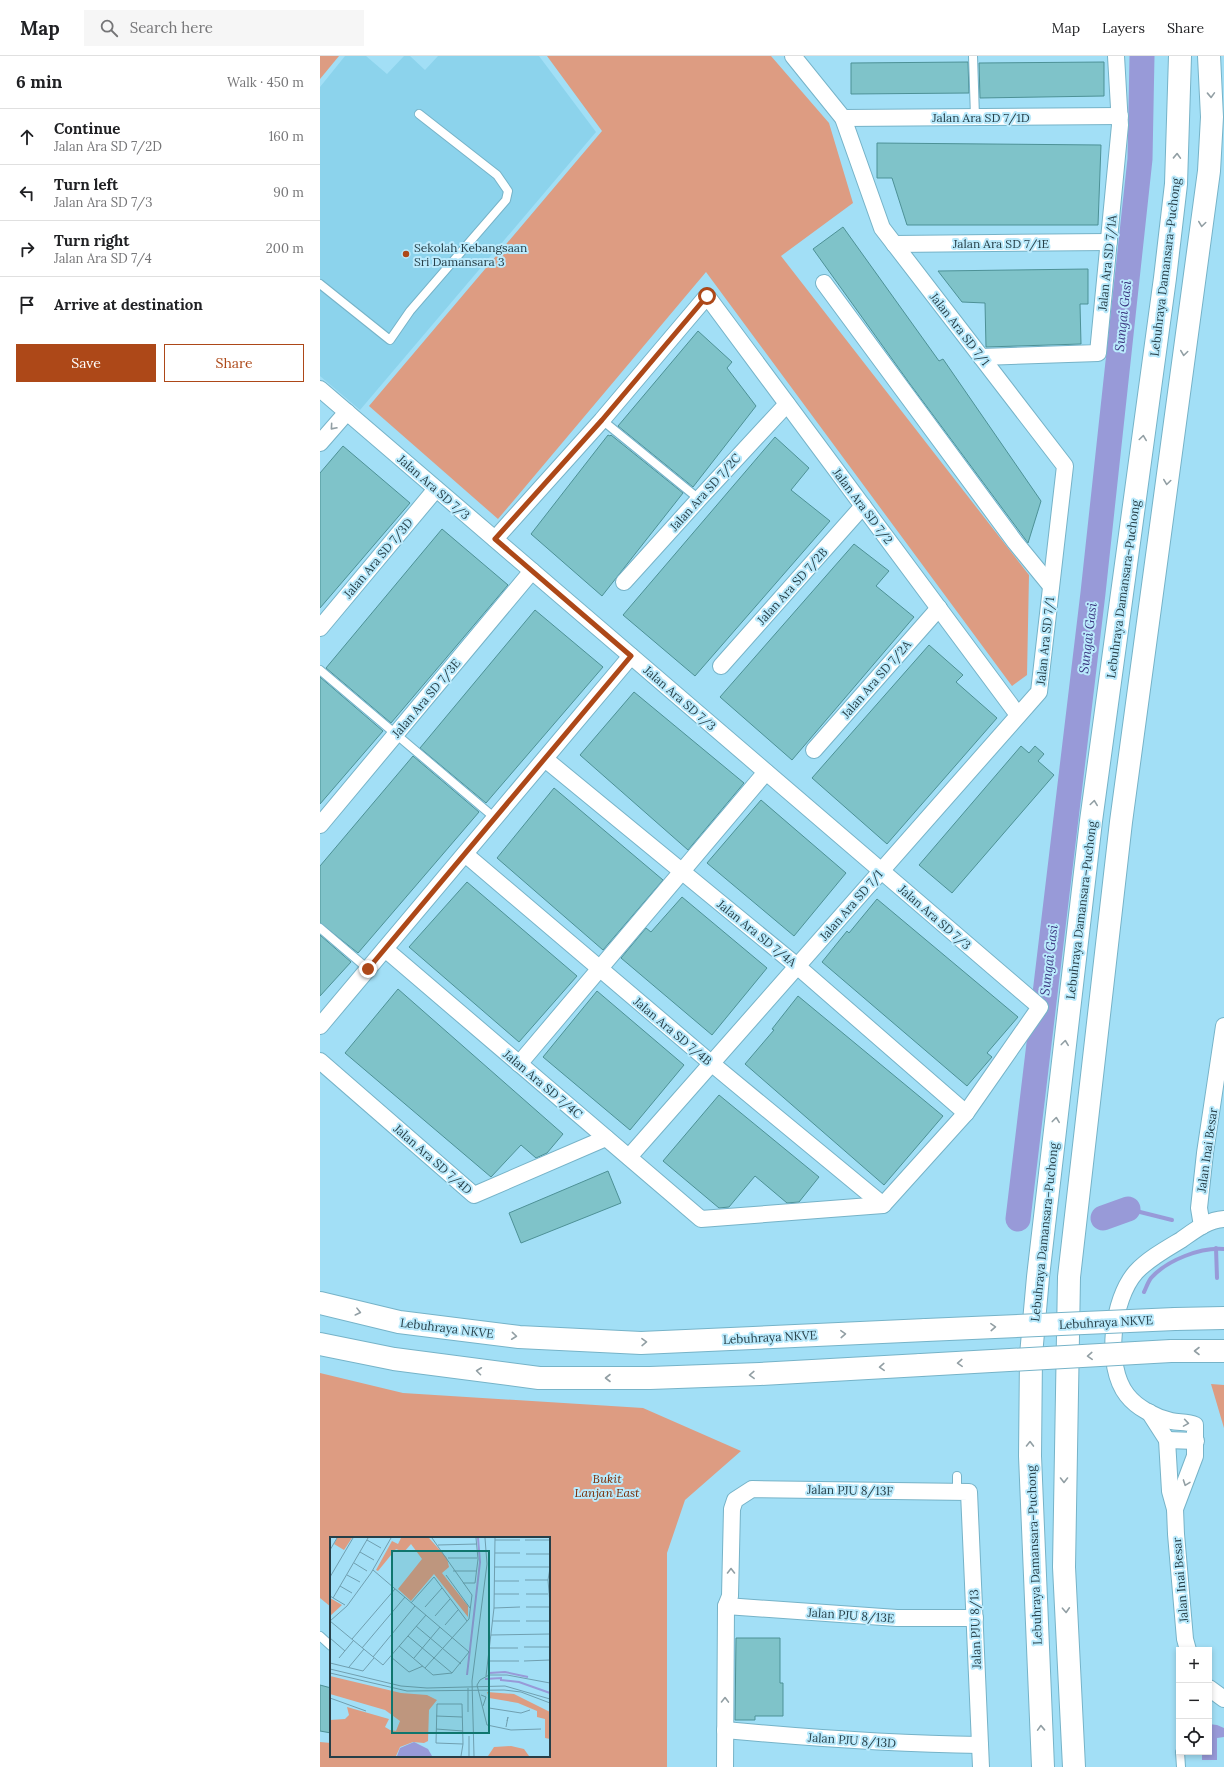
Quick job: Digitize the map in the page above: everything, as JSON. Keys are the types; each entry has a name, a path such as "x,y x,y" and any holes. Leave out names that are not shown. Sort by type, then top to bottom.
{"highway":[{"name":"Lebuhraya Damansara–Puchong","path":"1042,1767 1030,1456 1031,1355 1038,1277 1090,829 1169,247 1176,184 1180,56"},
{"path":"1074,1767 1064,1567 1069,1277 1121,822 1209,171 1212,117 1209,56"},
{"name":"Lebuhraya NKVE","path":"320,1303 399,1322 519,1337 641,1343 1224,1318"},
{"path":"320,1344 394,1359 539,1378 650,1378 760,1374 1171,1351 1224,1351"}],"street":[{"name":"Jalan Ara SD 7/1","path":"629,1157 1039,692 1065,466 882,228 843,118 794,56"},
{"name":"Jalan Ara SD 7/1A","path":"981,357 1098,353 1120,125 1116,56"},
{"name":"Jalan Ara SD 7/1D","path":"843,118 1120,116"},
{"name":"Jalan Ara SD 7/1E","path":"894,244 1109,242"},
{"path":"824,283 1015,542 1051,586"},
{"name":"Jalan Ara SD 7/2","path":"602,420 707,296 1018,715"},
{"name":"Jalan Ara SD 7/3","path":"320,389 1040,1007 966,1113"},
{"name":"Jalan Ara SD 7/2C","path":"624,582 787,404"},
{"path":"320,443 347,412"},
{"path":"495,539 602,420"},
{"name":"Jalan Ara SD 7/3D","path":"320,628 436,489"},
{"name":"Jalan Ara SD 7/2B","path":"721,666 863,506"},
{"name":"Jalan Ara SD 7/3E","path":"320,825 532,571"},
{"name":"Jalan Ara SD 7/2A","path":"814,750 939,608"},
{"path":"320,1026 631,656"},
{"name":"Jalan Ara SD 7/4A","path":"545,759 797,966 966,1113"},
{"path":"519,1064 766,772"},
{"name":"Jalan Ara SD 7/4B","path":"465,854 711,1063 883,1205"},
{"name":"Jalan Ara SD 7/4C","path":"385,948 701,1219 883,1205"},
{"name":"Jalan Inai Besar","path":"1202,1226 1199,1208 1205,1153 1219,1090 1224,1026"},
{"name":"Jalan Ara SD 7/4D","path":"320,1061 474,1195 606,1138"},
{"path":"883,1205 966,1113"},
{"path":"1175,1509 1195,1456 1195,1425 1172,1422 1149,1412 1127,1395 1117,1375 1114,1364 1114,1338 1119,1305 1128,1283 1136,1272 1158,1254 1202,1226 1215,1221 1224,1220"},
{"path":"1149,1412 1167,1440 1170,1491 1175,1509"},
{"path":"1167,1440 1196,1440"},
{"name":"Jalan PJU 8/13F","path":"726,1606 730,1596 732,1509 735,1500 752,1489 961,1486"},
{"name":"Jalan PJU 8/13","path":"961,1486 975,1618 981,1767"},
{"name":"Jalan Inai Besar","path":"1175,1509 1182,1609 1188,1647"},
{"path":"725,1767 726,1606"},
{"name":"Jalan PJU 8/13E","path":"726,1606 897,1618 975,1618"},
{"name":"Jalan PJU 8/13D","path":"725,1730 823,1739 904,1744 980,1745"}],"lane":[{"path":"973,56 976,117"},
{"path":"320,284 390,340 410,311 506,200 508,191 496,175 419,114"},
{"path":"602,420 699,499"},
{"path":"320,670 495,818"},
{"path":"320,928 368,969"},
{"path":"320,1636 330,1645"},
{"path":"1180,1755 1181,1767"}],"shaded area":[{"name":"Sekolah Kebangsaan Sri Damansara 3","path":"345,56 366,56 387,74 404,56 410,56 425,70 438,56 539,56 596,132 360,410 320,376 320,87"},
{"path":"1212,1724 1224,1728 1224,1737 1217,1738 1217,1760 1202,1760 1202,1755 1212,1755"}],"green space":[{"path":"320,56 339,56 320,79"},
{"path":"547,56 771,56 829,123 853,203 781,256 1029,575 1027,675 1012,686 706,272 498,519 369,406 602,131"},
{"name":"Bukit Lanjan East","path":"320,1373 403,1393 643,1408 741,1451 685,1500 667,1553 667,1767 320,1767 320,1742 330,1743 330,1757 550,1757 550,1537 330,1537 330,1606 320,1598"},
{"path":"1211,1384 1224,1385 1224,1428"}],"building":[{"path":"968,62 969,93 851,94 851,63"},
{"path":"1104,62 1104,96 980,98 979,63"},
{"path":"877,143 1101,145 1098,225 907,225 892,178 877,178"},
{"path":"843,227 939,361 943,359 1041,501 1028,543 910,384 813,249"},
{"path":"1088,269 1088,304 1080,304 1081,344 986,347 985,303 962,302 938,271"},
{"path":"698,331 732,362 727,368 756,406 693,487 618,426"},
{"path":"608,435 611,435 683,493 602,596 531,534"},
{"path":"775,437 809,468 791,490 830,521 695,676 623,615"},
{"path":"343,446 410,503 320,608 320,473"},
{"path":"442,529 508,585 391,723 326,668"},
{"path":"854,544 889,571 876,586 914,617 792,760 720,697"},
{"path":"535,610 603,667 486,803 420,748"},
{"path":"929,645 963,675 956,682 997,718 887,844 812,778"},
{"path":"320,677 383,731 320,804"},
{"path":"634,692 744,783 688,850 580,755"},
{"path":"1021,746 1029,753 1035,746 1044,754 1038,761 1054,775 952,893 919,865"},
{"path":"413,756 479,812 358,953 320,923 320,866"},
{"path":"554,788 663,880 603,950 497,858"},
{"path":"761,800 846,873 794,936 707,863"},
{"path":"467,882 577,976 519,1042 409,947"},
{"path":"682,897 767,968 712,1035 621,958 646,928 651,932"},
{"path":"877,899 1018,1017 987,1053 992,1057 967,1086 822,962 847,931 849,933"},
{"path":"320,935 351,962 320,996"},
{"path":"398,989 563,1134 547,1153 536,1158 521,1145 491,1177 345,1053"},
{"path":"597,991 684,1065 630,1130 543,1057"},
{"path":"798,996 943,1116 884,1185 745,1064 774,1030 772,1029"},
{"path":"719,1095 819,1177 799,1202 787,1203 755,1176 729,1207 719,1208 663,1161"},
{"path":"608,1171 621,1203 521,1243 509,1213"},
{"path":"736,1638 780,1638 780,1683 783,1683 783,1716 755,1716 755,1720 735,1720"},
{"path":"320,1685 330,1688 330,1733 320,1731"}],"waterway":[{"name":"Sungai Gasi","path":"1018,1219 1093,593 1140,159 1142,56"},
{"name":"Sungai Gasi","path":"1128,1209 1172,1220"},
{"name":"Sungai Gasi","path":"1103,1218 1128,1209"},
{"path":"1216,1248 1217,1278"},
{"path":"1144,1292 1151,1278 1175,1260 1205,1250 1224,1249"}],"place":[{"name":"Sekolah Kebangsaan Sri Damansara 3","path":"406,254"}],"route":[{"path":"368,969 631,656 495,539 602,420 707,296"}]}
